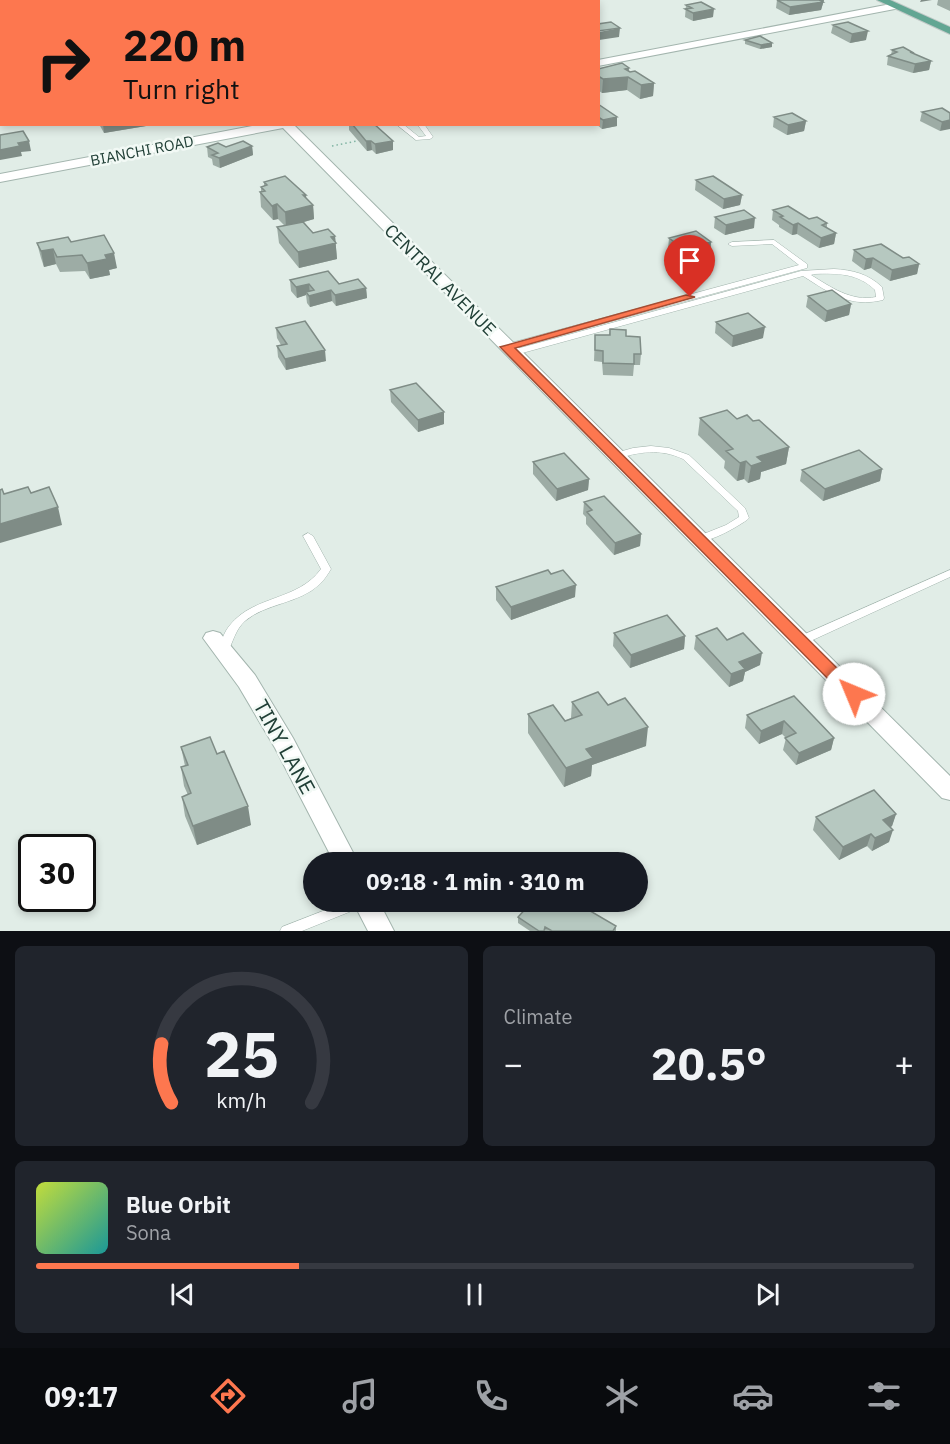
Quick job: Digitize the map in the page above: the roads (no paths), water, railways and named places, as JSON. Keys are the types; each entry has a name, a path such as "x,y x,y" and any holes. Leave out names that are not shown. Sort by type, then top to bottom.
{"main road":[{"path":"882,0 950,31"}],"street":[{"path":"600,63 896,6"},
{"name":"BIANCHI ROAD","path":"0,178 274,126"},
{"name":"CENTRAL AVENUE","path":"287,126 950,791"},
{"name":"TINY LANE","path":"218,645 247,681 285,744 341,852"},
{"path":"371,912 381,931"}],"lane":[{"path":"402,126 418,139 430,137 422,126"},
{"path":"509,350 804,266 774,242 732,244"},
{"path":"509,350 804,273 833,271 862,276 879,289 880,298 858,302 842,296 804,273"},
{"path":"615,456 634,450 663,448 676,451 687,457 742,510 744,518 699,539"},
{"path":"218,645 250,613 307,589 320,581 326,569 308,536"},
{"path":"800,641 950,573"},
{"path":"287,931 334,912"}]}
